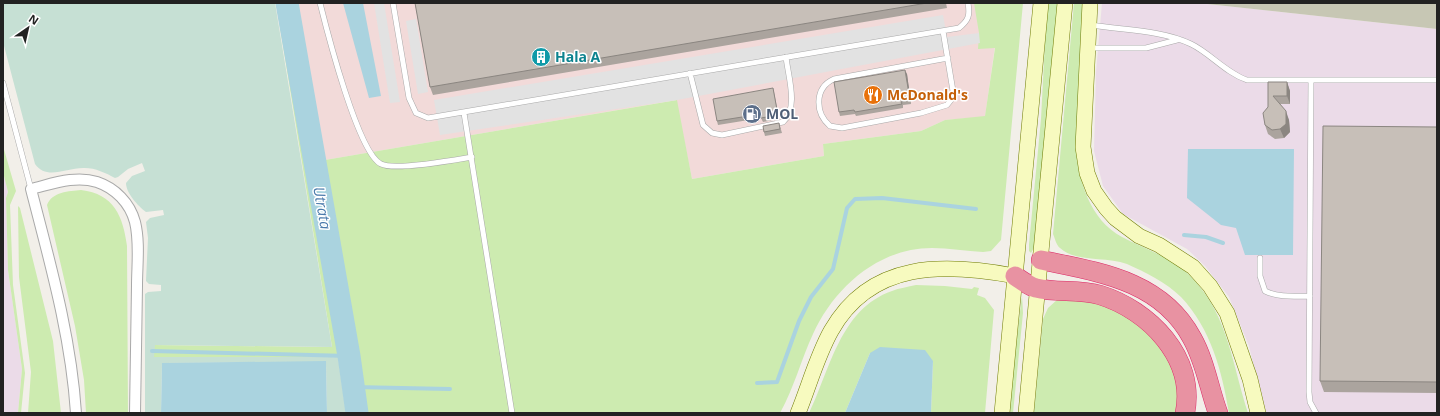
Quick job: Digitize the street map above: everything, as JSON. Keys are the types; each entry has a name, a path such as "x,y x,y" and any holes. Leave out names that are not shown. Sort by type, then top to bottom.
{"highway":[{"path":"1040,260 1106,273 1122,279 1138,286 1170,309 1192,338 1206,372 1218,413"},
{"path":"1015,276 1036,288 1100,295 1125,306 1152,323 1166,341 1179,362 1185,388 1185,413"}],"street":[{"path":"1002,413 1041,3"},
{"path":"1026,413 1036,288 1065,3"},
{"path":"1090,3 1083,147 1087,173 1094,191 1115,218 1139,236 1159,245 1188,263 1210,286 1228,313 1250,379 1258,413"},
{"path":"76,413 73,371 66,326 31,189 73,179 96,182 115,192 130,210 135,223 137,237 136,413"},
{"path":"798,413 821,354 836,324 852,304 880,281 897,275 929,269 974,270 1015,276 1040,260"}],"lane":[{"path":"320,3 336,66 360,130 372,156 381,164 412,166 472,158"},
{"path":"393,3 409,98 416,113 428,118 959,28 966,22 970,15 968,3"},
{"path":"1089,25 1152,33 1178,39 1192,44 1240,77 1247,80 1437,80"},
{"path":"943,31 948,58 953,94 949,103 944,107 842,128 830,126 822,117 819,94 825,83 834,79 948,58"},
{"path":"1088,48 1146,48 1178,39"},
{"path":"690,73 703,126 712,133 722,135 783,122 788,118 790,114 791,98 786,57"},
{"path":"1311,80 1309,392 1310,402 1316,413"},
{"path":"3,83 31,189"},
{"path":"464,113 512,413"},
{"path":"1260,258 1260,276 1265,291 1272,295 1280,296 1310,296"}],"shaded area":[{"path":"3,3 275,3 332,347 155,345 154,357 338,357 346,413 327,413 326,362 162,363 161,413 145,413 145,294 148,292 161,291 161,285 149,284 146,281 148,238 146,222 150,218 164,215 163,210 146,212 136,203 128,191 126,183 132,176 145,171 142,163 128,169 115,178 108,174 89,168 45,172 35,164 3,42"},
{"path":"298,3 1001,3 985,117 945,120 921,131 823,144 824,156 692,179 676,100 325,160"},
{"path":"374,3 384,3 400,102 390,103"},
{"path":"1102,3 1198,3 1437,29 1437,413 1265,413 1249,346 1229,297 1205,266 1187,249 1123,214 1103,186 1094,151 1096,72"},
{"path":"1198,3 1437,3 1437,29"},
{"path":"943,15 947,37 979,33 980,43 677,100 440,135 434,100"},
{"path":"416,19 428,92 418,94 406,21"},
{"path":"3,172 8,192 6,198 8,270 22,369 18,413 3,413"}],"green space":[{"path":"276,3 298,3 325,160 677,100 692,179 824,156 823,144 921,131 945,120 985,116 995,48 978,49 979,33 974,3 1023,3 1001,240 991,251 983,252 938,248 912,250 894,255 876,263 860,274 833,301 822,317 813,334 780,413 346,413 338,357 154,357 154,345 332,347"},
{"path":"1047,3 1058,3 1035,246 1031,253 1029,251 1029,244 1041,119"},
{"path":"1074,3 1084,3 1076,146 1077,159 1083,185 1088,198 1094,210 1111,230 1178,266 1194,280 1205,294 1215,310 1222,326 1248,413 1229,413 1223,382 1214,351 1200,323 1181,297 1156,278 1127,264 1110,260 1083,258 1067,253 1059,247 1053,234"},
{"path":"3,146 16,191 10,205 13,285 25,373 21,413 18,413 22,369 8,270 6,198 8,192 3,172"},
{"path":"81,190 102,196 115,208 123,225 127,246 128,413 86,413 84,380 75,326 47,205 53,197 61,193"},
{"path":"18,206 20,208 53,341 61,413 28,413 31,372 19,277"},
{"path":"916,285 972,289 974,287 979,288 977,295 985,298 994,310 985,413 931,413 933,361 870,353 845,413 809,413 831,360 848,326 860,312 874,300 892,291"},
{"path":"1022,295 1023,313 1013,413 1008,413"},
{"path":"1058,299 1091,300 1134,316 1167,352 1180,393 1179,413 1034,413 1043,319 1048,308"}],"water":[{"path":"343,3 363,3 381,96 369,98"},
{"path":"1188,149 1294,149 1293,255 1245,255 1236,228 1221,225 1187,198"},
{"path":"880,347 925,350 933,361 931,413 845,413 870,353"},
{"path":"326,361 327,413 161,413 162,363"}],"building":[{"name":"Hala A","path":"415,3 927,3 430,87"},
{"name":"McDonald's","path":"905,70 910,100 901,102 902,104 855,112 854,110 839,112 834,82"},
{"path":"1268,82 1287,82 1287,96 1273,96 1286,111 1286,124 1280,129 1272,130 1265,125 1263,113 1268,107"},
{"path":"773,88 778,115 761,118 761,114 717,121 713,99"},
{"path":"779,123 780,129 764,132 763,126"},
{"path":"1323,126 1437,127 1437,382 1320,381"}],"waterway":[{"name":"Utrata","path":"287,3 349,356 357,413"},
{"path":"757,383 777,382 799,321 811,297 833,269 847,208 855,199 882,198 976,209"},
{"path":"1184,235 1206,237 1223,243"},
{"path":"152,351 349,356"},
{"path":"353,387 450,389"}],"place":[{"name":"Hala A","path":"541,57"},
{"name":"McDonald's","path":"873,95"},
{"name":"MOL","path":"752,114"}]}
